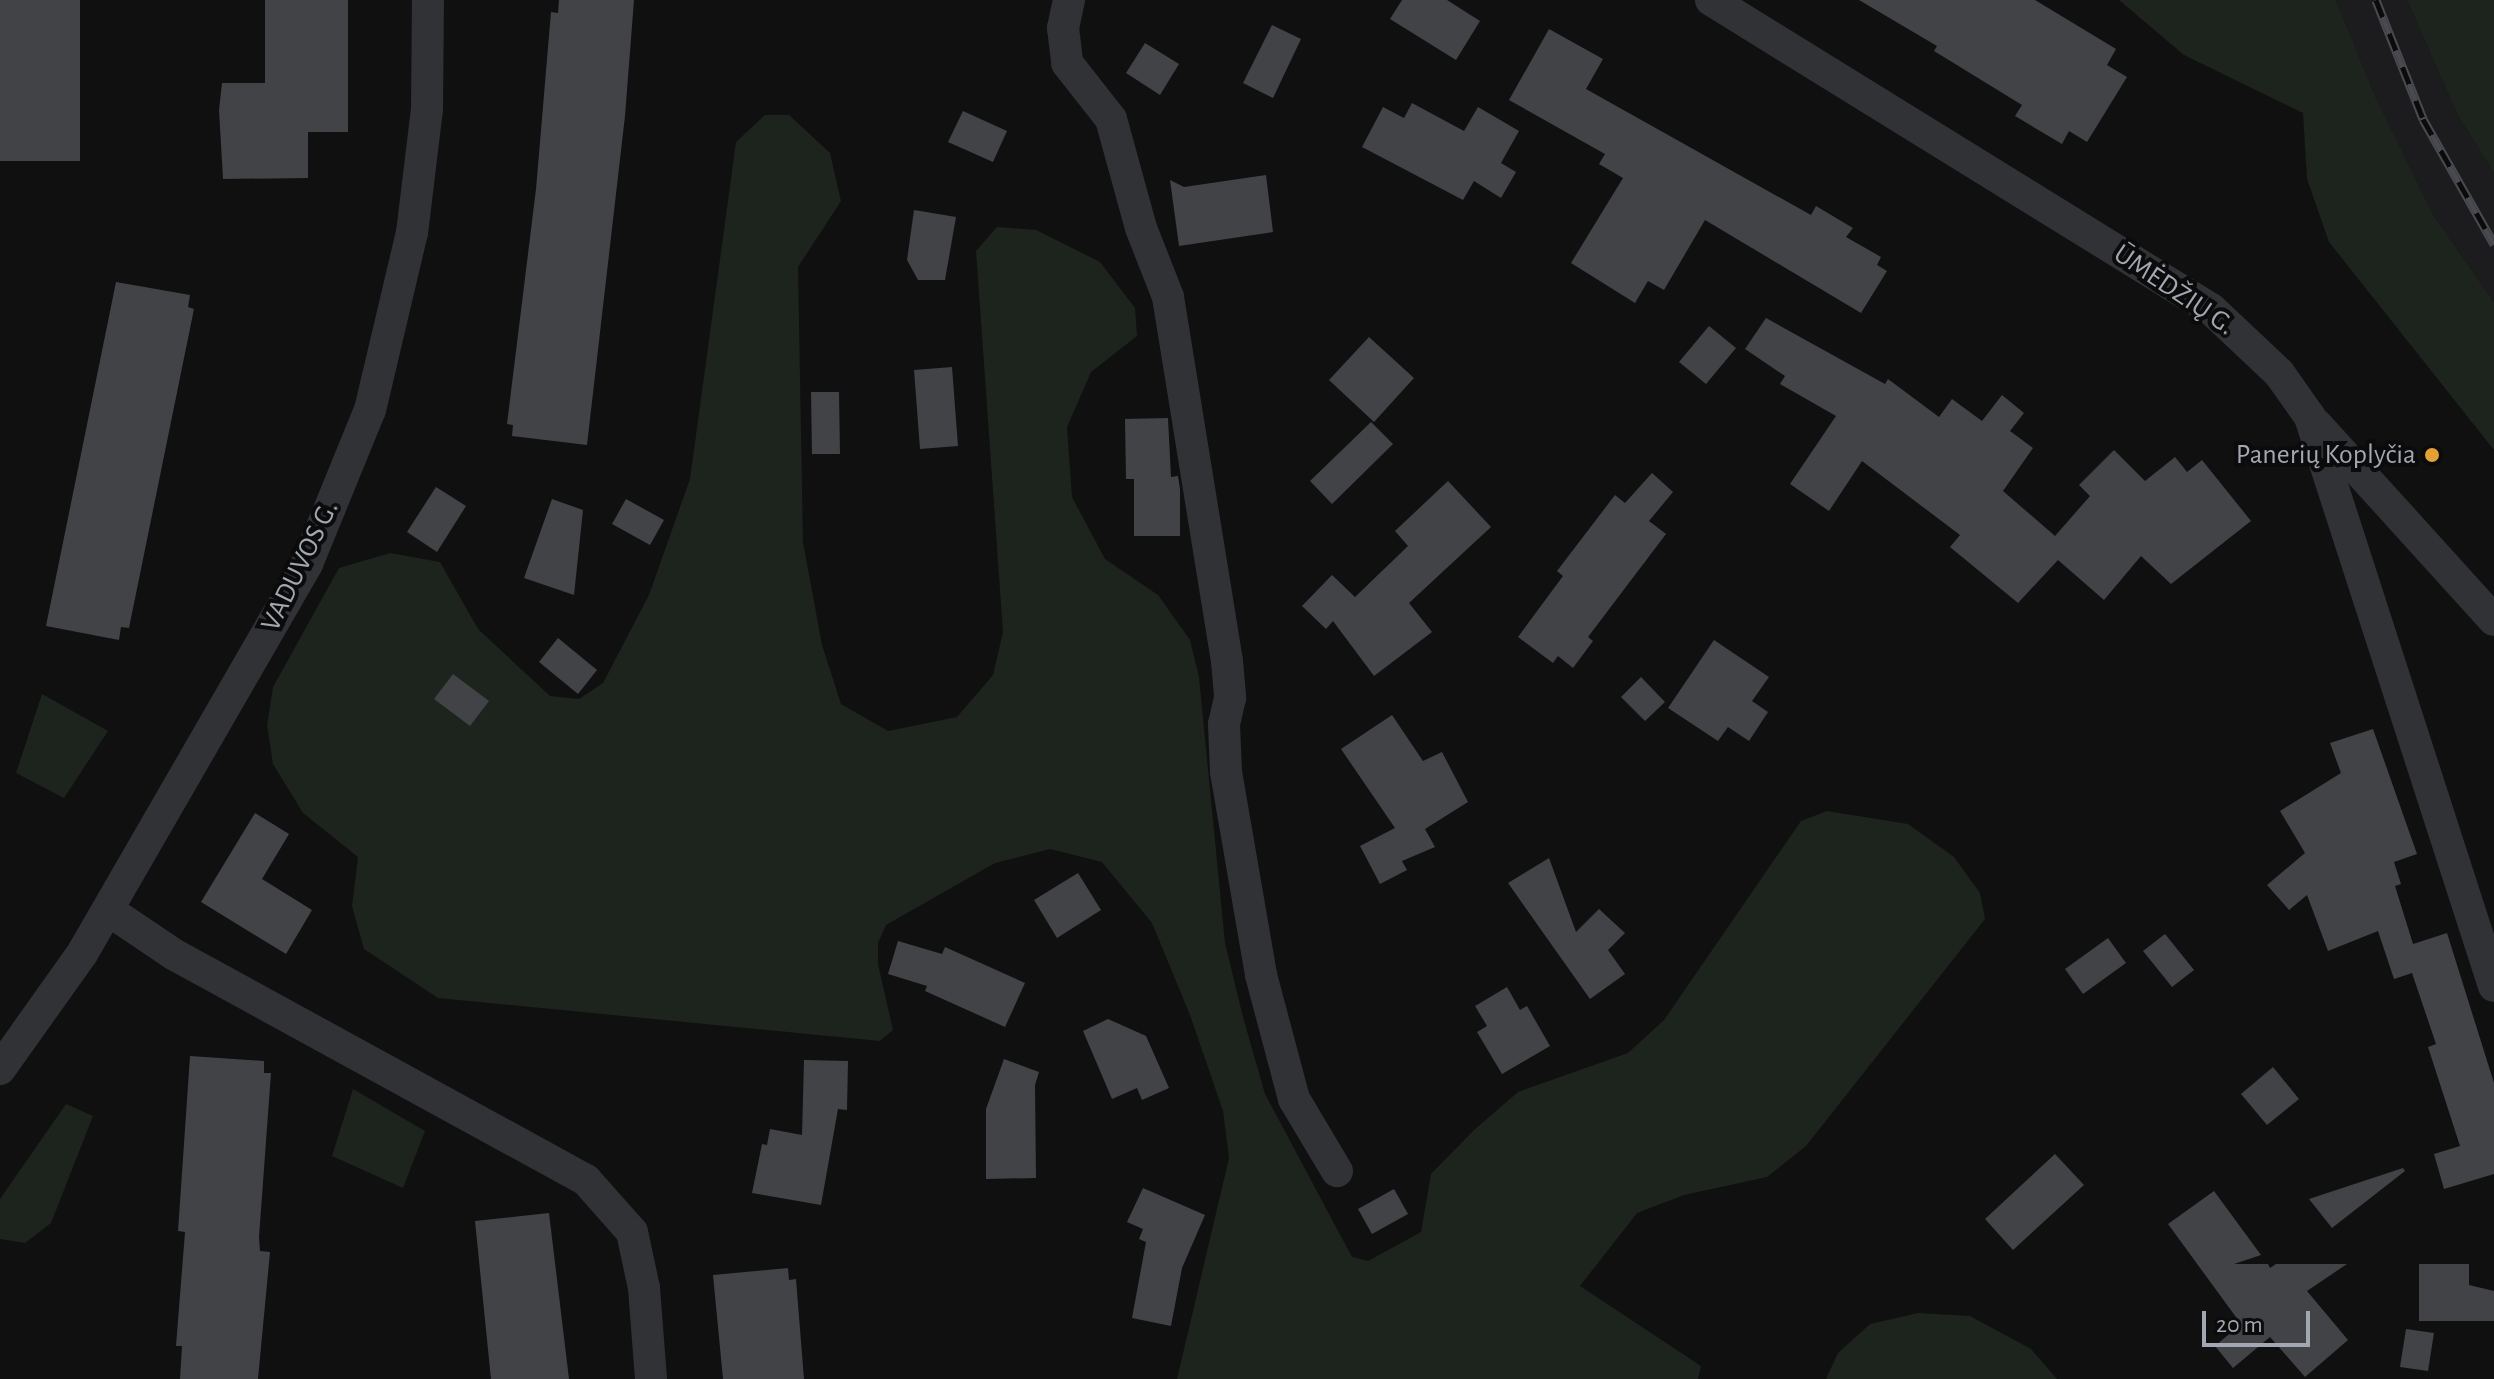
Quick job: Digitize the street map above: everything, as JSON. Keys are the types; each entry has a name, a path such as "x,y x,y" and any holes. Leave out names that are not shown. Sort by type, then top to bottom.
{"street":[{"name":"VADUVOS G.","path":"0,1069 83,952 307,564 370,410 412,233 427,109 428,0"},
{"path":"1069,0 1063,28 1067,63 1111,119 1141,228 1168,297 1227,661 1230,698 1224,724 1226,772 1261,975 1294,1099 1337,1171"},
{"name":"ŪMĖDŽIŲ G.","path":"1711,0 2211,309 2279,373 2310,417 2494,986"},
{"path":"2310,417 2494,620"},
{"path":"108,910 175,955 586,1180 632,1232 644,1288 651,1379"}],"shaded area":[{"path":"2119,0 2336,0 2376,98 2434,216 2494,302 2494,450 2329,242 2307,179 2303,113 2184,55"},
{"path":"2336,0 2407,0 2457,114 2494,173 2494,302 2434,216 2376,98"},
{"path":"2407,0 2494,0 2494,173 2457,114"},
{"path":"765,115 789,115 830,153 841,201 798,267 803,542 822,645 841,704 888,731 957,717 993,675 1003,632 976,251 997,227 1036,230 1100,262 1135,308 1137,336 1091,372 1067,427 1072,497 1105,559 1158,595 1190,640 1199,677 1225,943 1243,1017 1265,1094 1352,1257 1368,1261 1421,1232 1431,1174 1474,1130 1518,1092 1628,1053 1664,1020 1801,821 1827,811 1908,824 1954,857 1980,893 1985,919 1806,1146 1767,1177 1684,1195 1637,1213 1580,1286 1701,1366 1698,1379 1177,1379 1229,1158 1223,1111 1190,1015 1152,923 1102,862 1050,849 995,863 886,925 878,943 878,964 893,1030 880,1041 438,998 364,949 352,906 358,857 303,813 273,764 267,725 273,687 339,568 390,553 440,562 478,629 550,696 579,699 603,683 649,595 690,479 736,142"},
{"path":"42,694 108,731 64,798 16,773"},
{"path":"353,1089 425,1131 403,1188 332,1156"},
{"path":"66,1104 93,1116 51,1223 25,1243 0,1239 0,1199"},
{"path":"1918,1313 1970,1316 2031,1349 2057,1379 1826,1379 1838,1353 1870,1324"}],"building":[{"path":"0,0 80,0 80,161 0,161"},
{"path":"265,0 348,0 348,132 308,132 308,178 223,179 219,110 222,83 265,83"},
{"path":"559,0 634,0 625,116 587,445 512,436 513,425 507,424 536,189 551,12 558,13"},
{"path":"1402,0 1447,0 1480,21 1456,60 1390,19"},
{"path":"1859,0 2035,0 2116,49 2107,65 2127,77 2087,142 2069,131 2062,144 2015,116 2022,105 1934,51 1937,46"},
{"path":"1272,25 1301,39 1273,98 1243,83"},
{"path":"1549,29 1603,59 1586,89 1811,215 1816,206 1853,228 1846,237 1881,257 1877,265 1887,271 1861,313 1705,220 1664,290 1648,281 1635,303 1571,263 1623,178 1599,164 1605,154 1509,100"},
{"path":"1145,43 1179,64 1160,95 1126,73"},
{"path":"1412,103 1464,131 1478,107 1519,131 1501,163 1516,172 1501,198 1474,181 1463,200 1362,147 1383,107 1404,118"},
{"path":"963,111 1007,131 993,162 948,142"},
{"path":"1266,175 1273,232 1179,246 1170,180 1184,187"},
{"path":"914,210 956,217 945,280 918,280 907,260"},
{"path":"116,282 190,295 188,307 194,309 129,628 121,627 119,640 46,626"},
{"path":"1766,318 1885,384 1888,379 1939,417 1952,399 1982,421 2002,395 2024,413 2010,431 2033,448 2003,491 2055,536 2090,496 2079,485 2114,450 2145,481 2175,457 2187,472 2202,460 2251,521 2171,584 2141,556 2104,600 2058,560 2018,603 1950,547 1960,535 1862,461 1829,511 1790,484 1836,416 1780,384 1785,376 1745,349"},
{"path":"1709,326 1736,348 1706,384 1679,362"},
{"path":"1369,337 1414,378 1374,422 1329,380"},
{"path":"952,367 958,446 920,449 914,370"},
{"path":"811,392 839,392 840,454 812,454"},
{"path":"1168,418 1171,477 1178,476 1180,489 1180,536 1134,536 1134,479 1126,479 1125,419"},
{"path":"1371,422 1393,444 1332,504 1310,481"},
{"path":"1652,473 1673,492 1649,521 1666,534 1588,637 1593,641 1573,668 1558,656 1553,663 1518,637 1563,576 1557,571 1615,495 1625,503"},
{"path":"1448,481 1491,527 1409,603 1432,632 1374,676 1333,621 1326,629 1302,606 1332,575 1355,597 1408,546 1395,531"},
{"path":"436,487 466,506 437,552 407,532"},
{"path":"552,499 583,510 574,595 524,578"},
{"path":"626,499 664,520 650,545 612,524"},
{"path":"558,638 597,670 578,694 539,662"},
{"path":"1714,640 1769,677 1752,701 1768,712 1749,741 1728,727 1718,741 1668,708"},
{"path":"453,674 489,701 470,726 434,699"},
{"path":"1641,677 1665,702 1645,721 1621,697"},
{"path":"1392,715 1423,761 1442,752 1468,802 1425,829 1435,847 1402,861 1407,870 1380,884 1360,846 1395,828 1341,749"},
{"path":"2373,729 2417,854 2394,862 2401,884 2395,886 2413,944 2447,933 2494,1083 2494,1174 2444,1189 2434,1154 2460,1146 2428,1047 2436,1044 2412,973 2394,979 2378,931 2328,951 2307,895 2289,910 2267,885 2305,853 2280,811 2341,773 2330,743"},
{"path":"255,813 289,834 262,879 312,910 286,954 201,902"},
{"path":"1549,858 1576,932 1599,909 1625,933 1608,950 1625,974 1590,999 1508,883"},
{"path":"1078,873 1101,910 1057,938 1034,900"},
{"path":"2165,934 2194,970 2172,987 2143,951"},
{"path":"2108,938 2126,963 2083,994 2065,969"},
{"path":"898,941 942,954 945,947 1025,983 1005,1027 925,991 927,986 888,974"},
{"path":"1507,987 1520,1010 1527,1006 1550,1046 1502,1074 1477,1032 1487,1026 1475,1006"},
{"path":"1108,1019 1146,1036 1169,1088 1142,1100 1137,1088 1112,1099 1083,1031"},
{"path":"190,1056 264,1061 264,1073 271,1073 259,1237 260,1251 270,1252 258,1379 180,1379 182,1346 176,1346 185,1232 178,1231"},
{"path":"1004,1059 1039,1072 1035,1085 1036,1178 986,1179 986,1109"},
{"path":"804,1060 848,1061 847,1110 838,1109 821,1205 752,1193 762,1144 767,1145 770,1129 802,1135"},
{"path":"2273,1067 2299,1099 2267,1125 2241,1094"},
{"path":"2055,1154 2084,1185 2013,1250 1985,1219"},
{"path":"2403,1168 2405,1171 2332,1228 2309,1199"},
{"path":"1143,1188 1205,1215 1182,1268 1171,1326 1132,1318 1146,1242 1139,1239 1143,1229 1127,1222"},
{"path":"1394,1189 1408,1214 1372,1234 1358,1209"},
{"path":"2214,1191 2261,1255 2234,1264 2268,1264 2270,1268 2276,1264 2347,1264 2307,1291 2348,1340 2305,1377 2270,1337 2233,1368 2215,1346 2241,1324 2168,1224"},
{"path":"549,1213 569,1379 491,1379 475,1221"},
{"path":"2419,1264 2469,1264 2469,1285 2494,1291 2494,1321 2419,1321"},
{"path":"788,1268 789,1280 796,1279 804,1379 723,1379 713,1275"},
{"path":"2406,1329 2434,1333 2428,1371 2400,1367"}],"railway":[{"path":"2376,0 2423,119 2494,244"}],"place":[{"name":"Panerių Koplyčia","path":"2432,455"}]}
